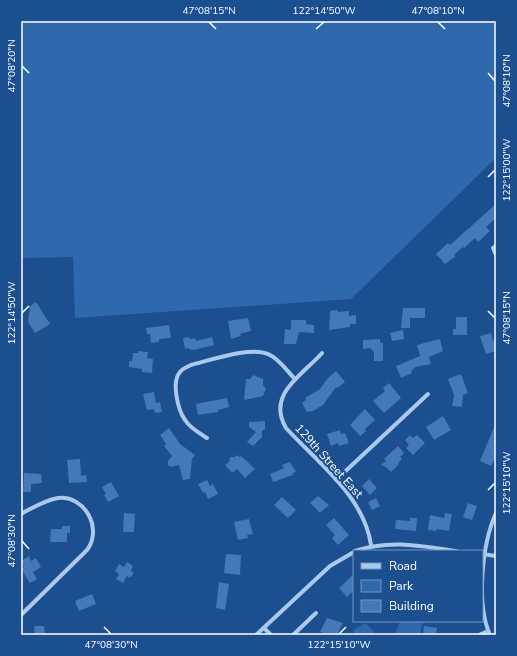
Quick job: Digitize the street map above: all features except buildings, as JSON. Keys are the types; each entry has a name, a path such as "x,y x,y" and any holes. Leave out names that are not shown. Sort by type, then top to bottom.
{"street":[{"path":"496,246 493,248 496,255"},
{"path":"206,438 190,426 179,409 176,381 179,372 191,365 256,351 263,352 275,358 295,379"},
{"name":"129th Street East","path":"322,353 295,379 285,392 280,403 280,415 284,425 336,480 360,512 367,526 371,545"},
{"path":"336,480 428,394"},
{"path":"21,514 51,500 66,499 76,502 90,516 94,536 87,550 21,615"},
{"path":"496,513 483,554 496,556"},
{"path":"358,550 371,545 404,544 449,550"},
{"path":"256,635 330,566 353,552"},
{"path":"479,635 489,633 483,596"},
{"path":"293,635 316,613"},
{"path":"264,628 271,635"}],"green space":[{"path":"21,21 496,21 496,158 351,299 75,318 73,257 21,258"},
{"path":"400,622 425,622 422,624 420,635 393,635 396,632"},
{"path":"365,623 377,635 353,635 354,630"}]}
